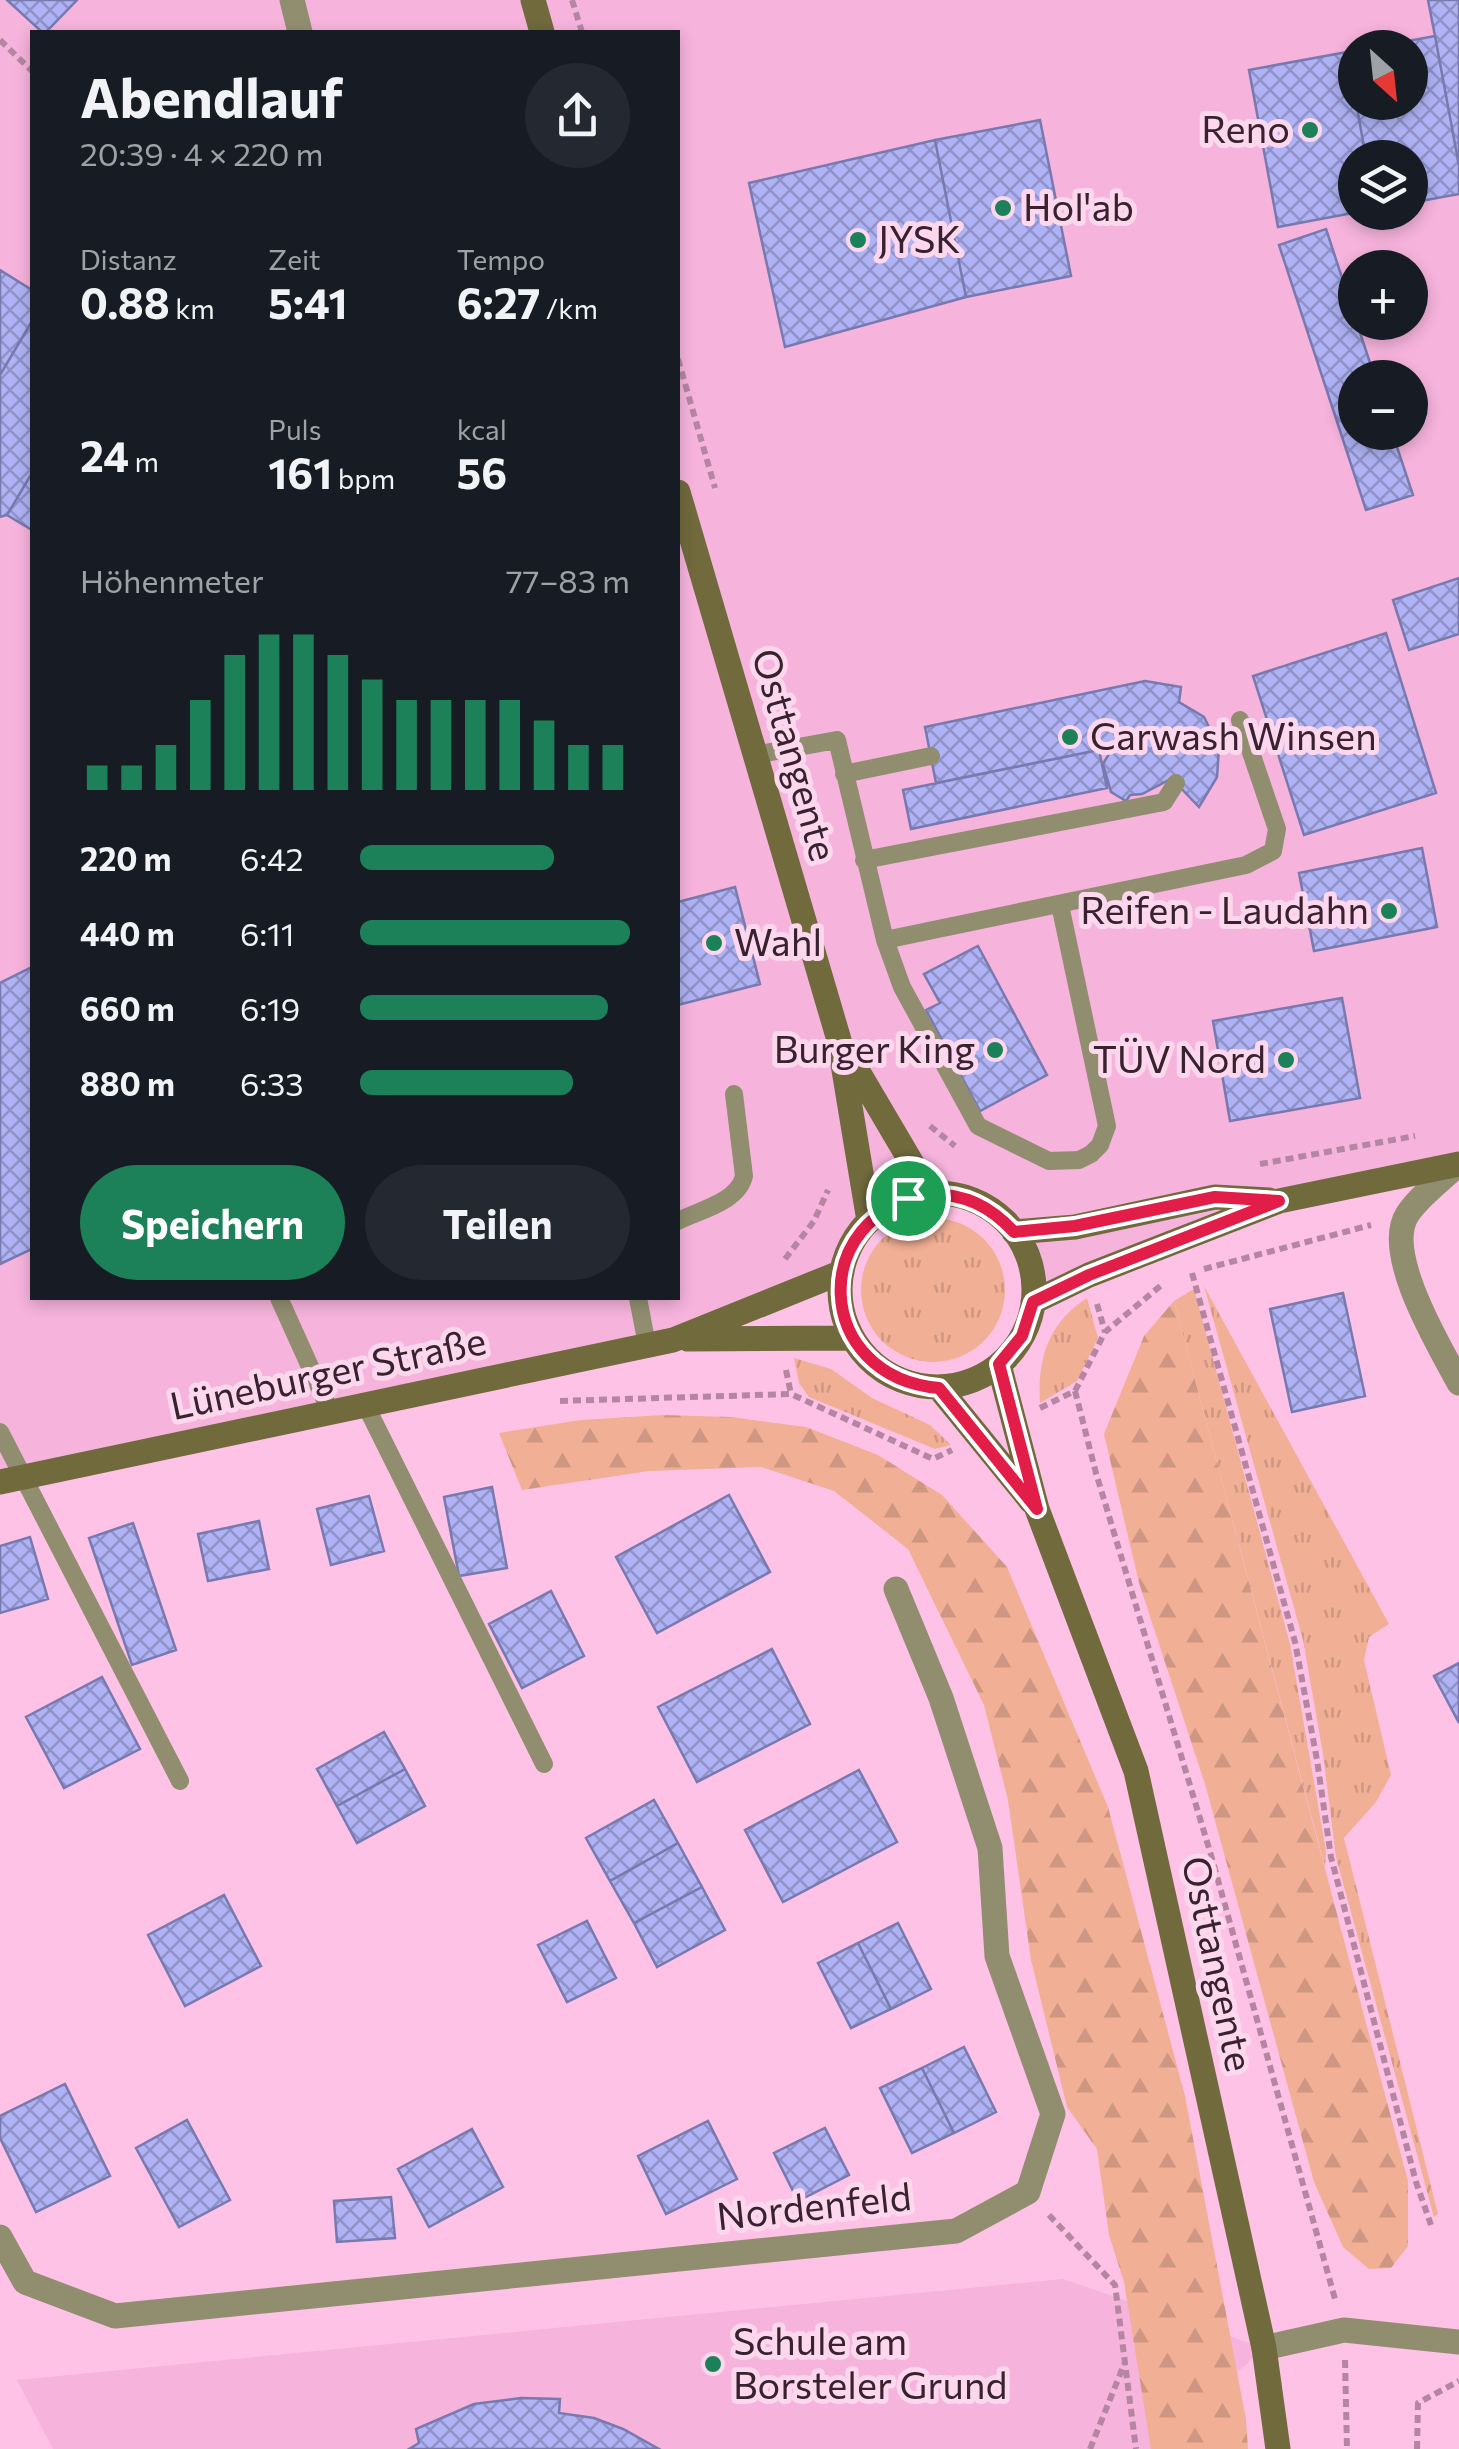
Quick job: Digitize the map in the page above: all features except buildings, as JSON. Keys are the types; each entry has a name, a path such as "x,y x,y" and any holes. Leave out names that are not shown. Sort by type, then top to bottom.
{"main road":[{"path":"532,0 541,30"},
{"name":"Osttangente","path":"680,499 839,1040 869,1221"},
{"name":"Osttangente","path":"839,1040 930,1194"},
{"path":"1033,1302 1089,1275 1279,1201 1458,1165"},
{"path":"930,1194 949,1194 986,1206 1014,1232 1030,1265 1033,1302 1022,1336 999,1364 981,1377 939,1388 904,1382 874,1364 852,1338 840,1294 842,1272 856,1236 869,1221 908,1198 930,1194"},
{"path":"1014,1232 1075,1226 1215,1197 1279,1201"},
{"name":"Lüneburger Straße","path":"11,1479 660,1342 842,1272"},
{"name":"Lüneburger Straße","path":"660,1342 852,1338"},
{"name":"Osttangente","path":"999,1364 1037,1509 1136,1771 1264,2348 1278,2449"},
{"name":"Osttangente","path":"939,1388 1037,1509"}],"street":[{"path":"292,0 300,30"},
{"path":"1458,1165 1406,1216 1400,1246 1420,1309 1459,1384"},
{"path":"896,1588 941,1698 990,1848 997,1956 1053,2114 1028,2192"},
{"name":"Nordenfeld","path":"0,2236 24,2282 115,2316 956,2231 1028,2192"},
{"path":"1264,2348 1344,2330 1459,2342"}],"lane":[{"path":"885,940 1246,865 1273,851 1276,829 1240,720"},
{"path":"755,755 837,740 885,940 902,987 978,1126 1049,1162 1079,1160 1091,1154 1107,1126 1060,904"},
{"path":"844,774 930,756"},
{"path":"864,860 1164,802 1176,783"},
{"path":"680,1220 728,1198 742,1185 734,1094"},
{"path":"280,1300 330,1411"},
{"path":"639,1300 660,1342"},
{"path":"364,1404 544,1764"},
{"path":"0,1432 11,1479 180,1781"}],"path":[{"path":"572,0 581,30"},
{"path":"0,40 30,69"},
{"path":"1246,1166 1432,1133"},
{"path":"1014,1421 1075,1391 1105,1332 1166,1281 1406,1216"},
{"path":"1192,1273 1296,1642 1318,1760 1330,1857 1416,2182 1431,2224"},
{"path":"1075,1391 1211,1854 1344,2330 1347,2449"},
{"path":"791,1394 933,1458 980,1438"},
{"path":"1028,2192 1115,2285 1136,2449"},
{"path":"1090,2449 1125,2360"},
{"path":"1416,2449 1418,2403 1459,2381"}],"shaded area":[{"path":"0,0 1459,0 1459,1165 1279,1201 1035,1302 1032,1264 1026,1247 1003,1217 968,1197 929,1191 886,1206 868,1220 846,1253 841,1271 673,1340 0,1482"},
{"name":"Schule am Borsteler Grund","path":"1063,2279 1264,2348 1153,2449 53,2449 17,2380"}],"green space":[{"path":"933,1218 961,1223 984,1239 1000,1262 1005,1290 1000,1318 984,1341 961,1357 933,1362 905,1357 882,1341 866,1318 861,1290 866,1262 882,1239 905,1223"},
{"path":"1204,1286 1389,1624 1369,1637 1364,1660 1391,1775 1376,1802 1344,1838 1438,2214 1434,2217 1336,1857 1303,1640"},
{"path":"1194,1289 1290,1644 1326,1851 1325,1867 1174,1301"},
{"path":"1087,1298 1098,1338 1077,1381 1040,1403 1041,1371 1048,1343 1063,1318"},
{"path":"1174,1301 1408,2181 1408,2246 1391,2268 1369,2269 1343,2247 1314,2182 1205,1784 1139,1583 1104,1434 1144,1336"},
{"path":"794,1358 831,1369 872,1398 930,1425 951,1445 935,1449 809,1397 799,1383"},
{"path":"663,1415 731,1417 806,1427 878,1455 942,1495 1007,1567 1108,1807 1185,2096 1246,2419 1248,2449 1151,2449 1124,2282 1109,2235 1097,2149 1067,2107 1031,1960 1008,1800 984,1705 908,1549 834,1491 761,1467 649,1471 522,1490 499,1433 581,1420"}],"place":[{"name":"Reno","path":"1310,130"},
{"name":"Hol'ab","path":"1003,208"},
{"name":"JYSK","path":"858,240"},
{"name":"Carwash Winsen","path":"1070,737"},
{"name":"Reifen - Laudahn","path":"1389,911"},
{"name":"Wahl","path":"714,943"},
{"name":"Burger King","path":"995,1050"},
{"name":"TÜV Nord","path":"1286,1060"},
{"name":"Schule am Borsteler Grund","path":"713,2364"}],"route":[{"path":"949,1194 968,1199 986,1206 1014,1232 1075,1226 1215,1197 1279,1201 1089,1275 1033,1302 1022,1336 999,1364 1037,1509 939,1388 904,1382 888,1374 852,1338 840,1294 847,1254 869,1221 908,1198 949,1194"}]}
